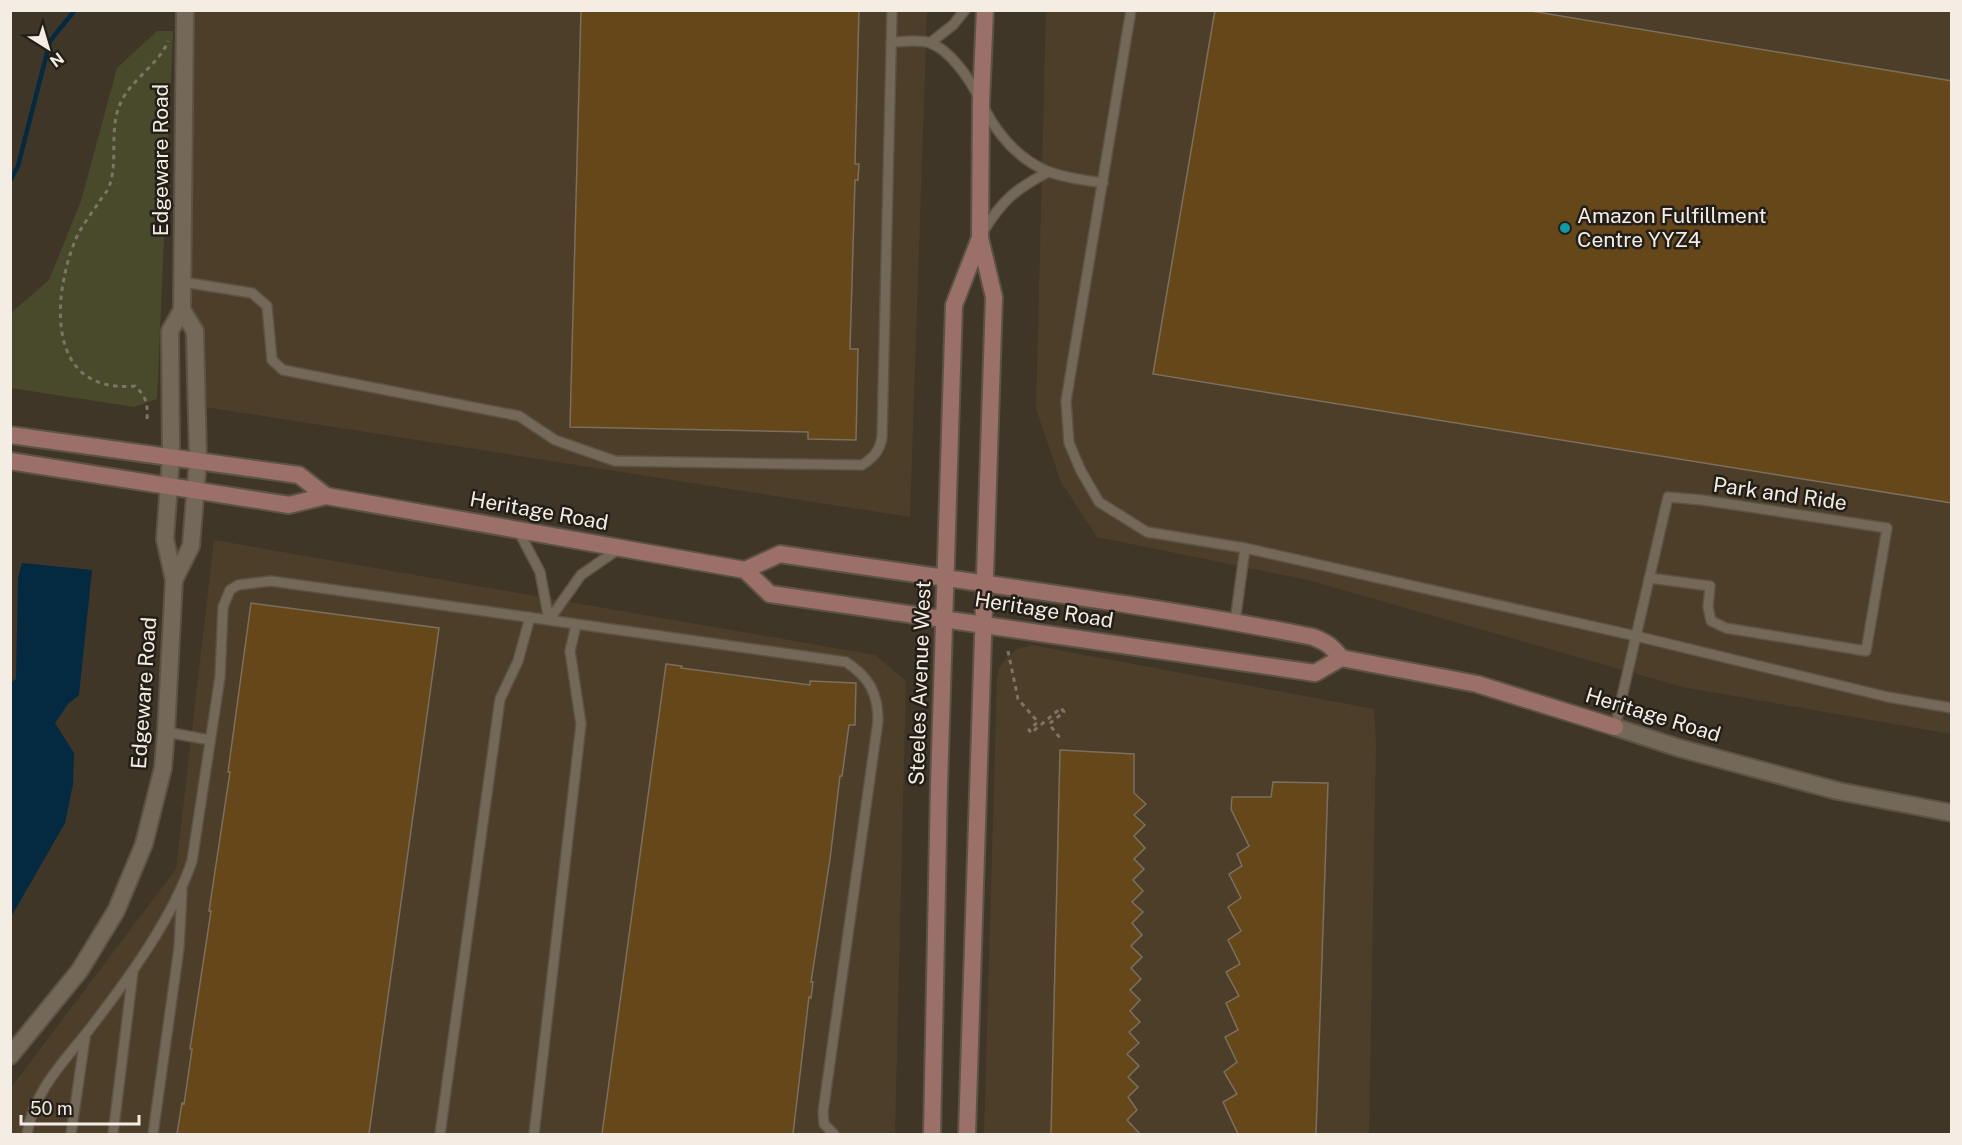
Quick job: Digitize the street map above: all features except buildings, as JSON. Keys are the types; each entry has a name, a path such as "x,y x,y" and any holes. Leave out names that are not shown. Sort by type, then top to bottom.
{"main road":[{"name":"Steeles Avenue West","path":"967,1134 994,297 980,238 981,102 985,10"},
{"name":"Steeles Avenue West","path":"932,1134 932,1040 954,305 980,238"},
{"name":"Heritage Road","path":"10,435 299,475 326,496"},
{"name":"Heritage Road","path":"10,461 290,505 326,496 745,570 770,594 1315,673 1341,658 1477,684 1615,726"},
{"name":"Heritage Road","path":"745,570 780,554 984,584 1235,622 1313,637 1333,647 1341,658"}],"street":[{"name":"Edgeware Road","path":"10,1056 80,970 116,911 144,844 163,768 174,580 165,539 171,456 170,331 182,310 183,282 185,10"},
{"name":"Edgeware Road","path":"174,580 191,546 198,460 195,331 182,310"},
{"name":"Heritage Road","path":"1615,726 1679,748 1838,791 1952,813"}],"lane":[{"path":"183,282 252,293 267,306 272,360 283,370 519,416 555,440 615,462 862,465 874,456 882,437 892,10"},
{"path":"930,43 953,24 965,10"},
{"path":"1131,10 1066,401 1070,443 1081,471 1099,502 1147,532 1245,548 1636,636 1888,697 1952,708"},
{"path":"891,42 930,43 952,58 969,78 993,124 1008,143 1027,160 1048,172 1102,183"},
{"path":"980,238 996,210 1020,187 1048,172"},
{"name":"Park and Ride","path":"1668,497 1887,528 1866,651 1726,628 1711,621 1708,607 1710,586 1649,578 1668,497"},
{"path":"518,530 540,572 549,620"},
{"path":"549,620 581,575 620,548"},
{"path":"1235,622 1245,548"},
{"path":"1615,726 1649,578"},
{"path":"27,1134 30,1118 46,1084 133,970 183,888 192,861 220,677 223,607 230,590 238,585 271,581 846,662 858,670 869,683 878,703 878,721 823,1112 824,1129 834,1134"},
{"path":"440,1134 500,699 518,661 530,617"},
{"path":"534,1134 581,724 570,651 576,624"},
{"path":"166,732 210,740"},
{"path":"153,1134 179,948 183,888"},
{"path":"113,1134 133,970"},
{"path":"70,1134 85,1035"}],"path":[{"path":"147,419 145,397 135,386 117,388 103,384 74,364 62,338 60,303 69,257 76,237 109,189 112,172 112,138 119,106 140,75 167,45 169,36"},
{"path":"1008,651 1018,699 1038,722 1029,730 1031,733 1061,708 1064,712 1049,724 1060,738"}],"shaded area":[{"path":"176,11 927,11 910,517 186,404"},
{"path":"1046,11 1951,11 1951,734 1682,687 1308,580 1097,537 1061,482 1036,409"},
{"path":"214,540 875,655 906,681 895,1134 11,1134 10,1089 176,869"},
{"path":"1032,645 1374,709 1376,742 1369,1134 984,1134 997,679 999,668 1007,657 1017,649"}],"green space":[{"path":"157,31 173,31 157,399 134,407 11,388 11,313 49,280 81,201 117,68"}],"water":[{"path":"22,563 92,570 79,695 68,704 55,723 74,753 73,784 65,823 11,917 10,683 16,679 18,577"}],"waterway":[{"path":"10,181 18,166 50,41 75,10"}],"place":[{"name":"Amazon Fulfillment Centre YYZ4","path":"1565,228"}]}
